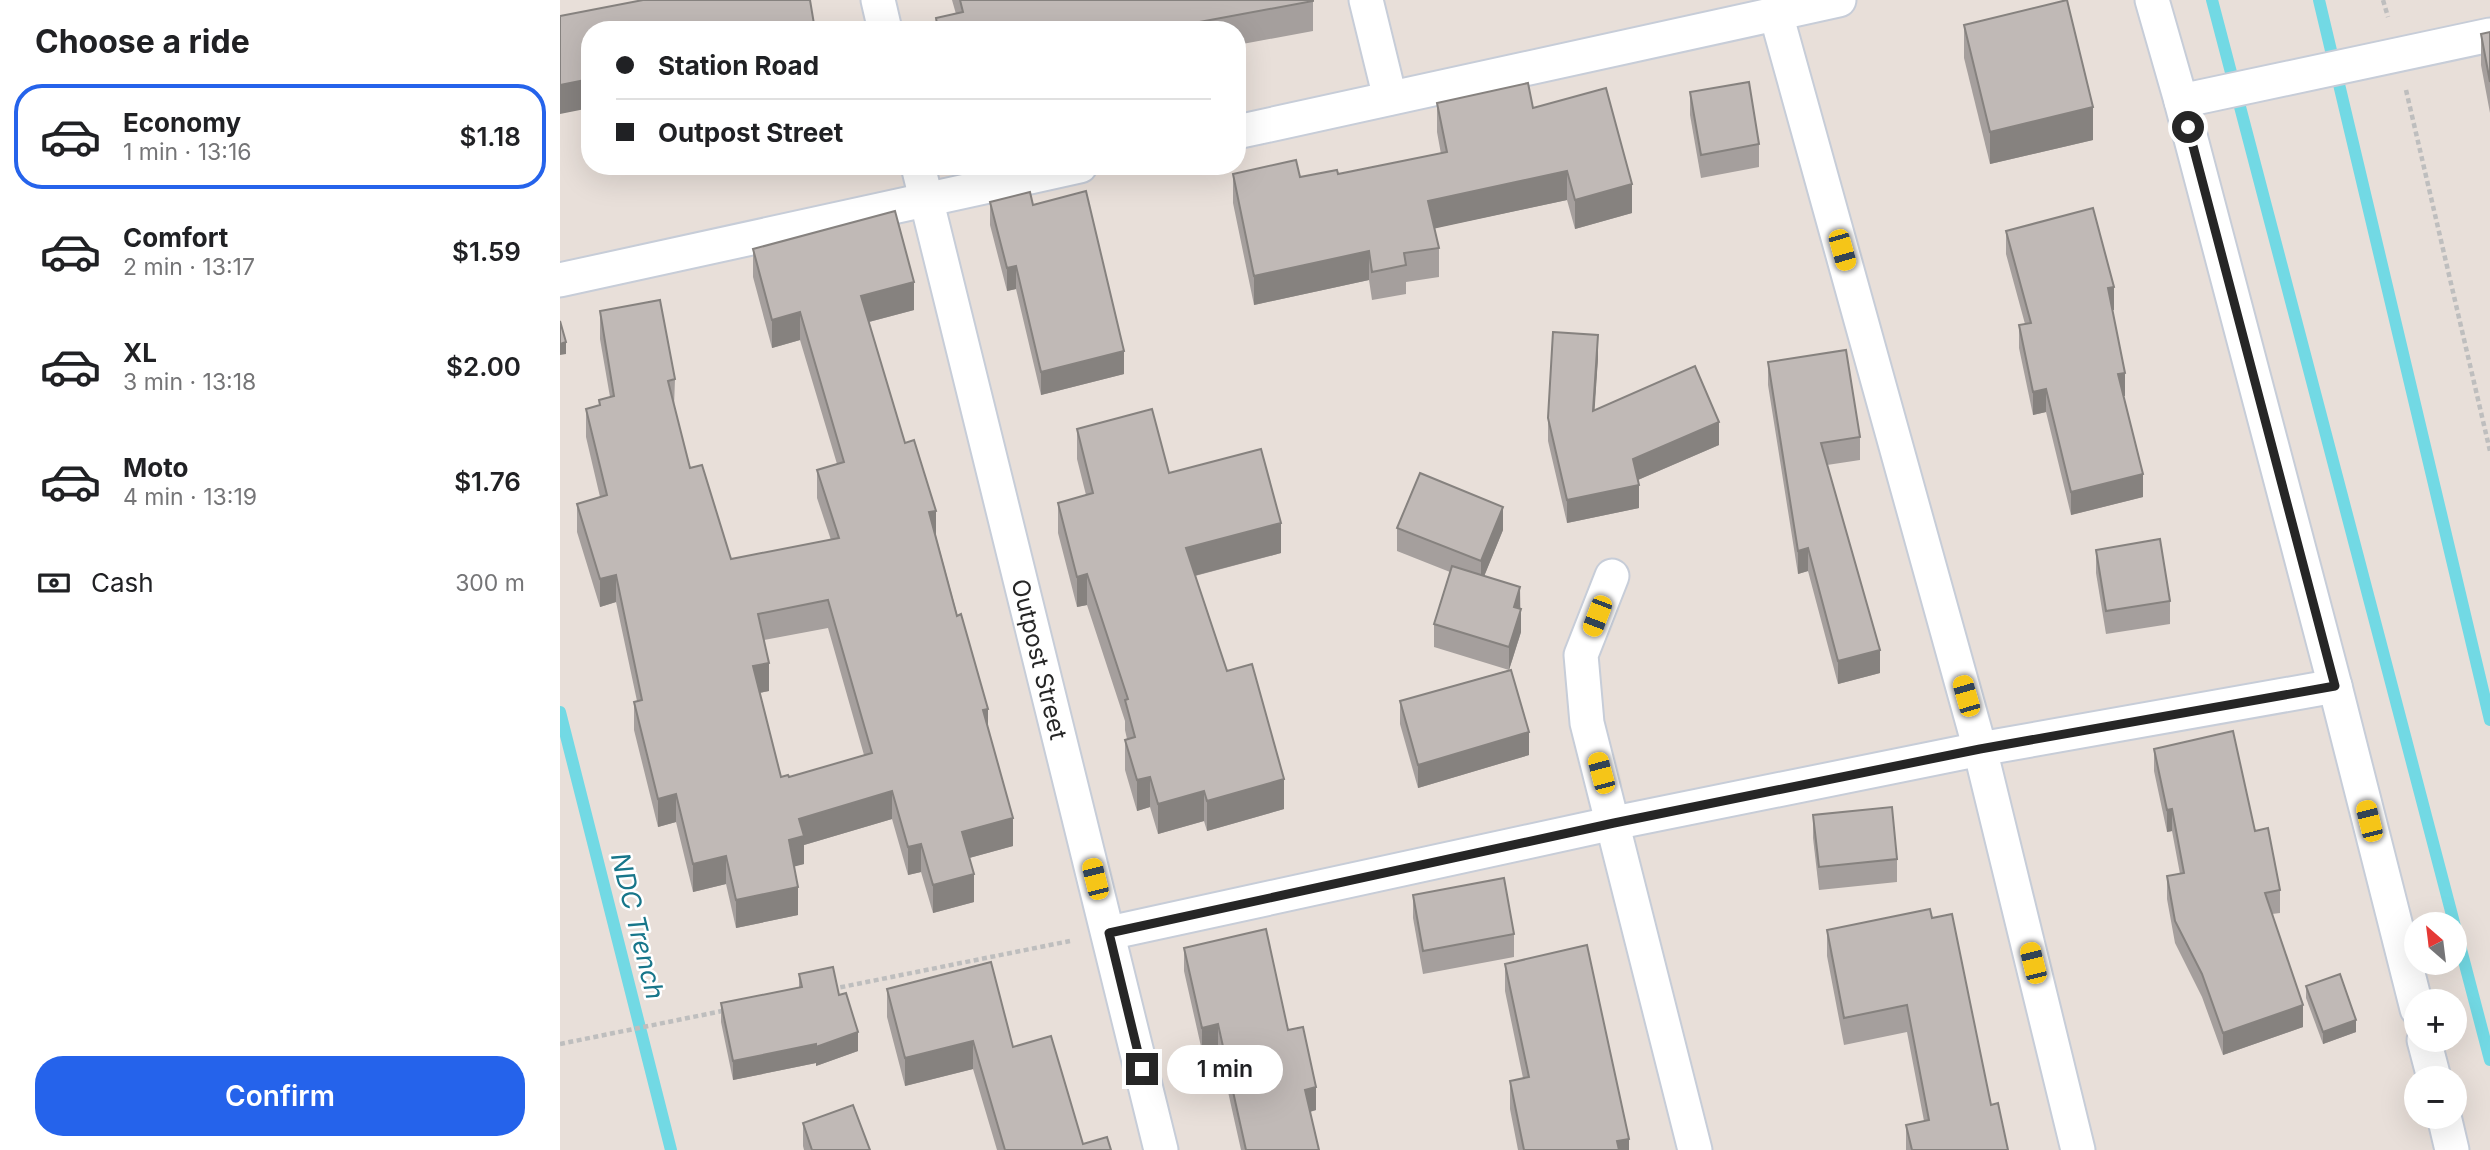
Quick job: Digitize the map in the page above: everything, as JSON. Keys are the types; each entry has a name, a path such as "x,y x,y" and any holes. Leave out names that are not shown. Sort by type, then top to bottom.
{"street":[{"path":"878,0 883,21"},
{"path":"1366,0 1391,98"},
{"path":"1246,130 1839,0"},
{"path":"2152,0 2335,686 2412,989"},
{"path":"1776,14 1980,749 2078,1150"},
{"path":"2181,101 2475,38"},
{"name":"Outpost Street","path":"920,175 1161,1150"},
{"path":"560,280 1040,175"},
{"path":"1612,576 1581,655 1587,723 1695,1150"},
{"path":"1109,933 1614,823 1980,749 2335,686"},
{"path":"2447,1129 2452,1150"}],"path":[{"path":"2383,0 2399,54 2490,451"},
{"path":"821,991 1109,933"},
{"path":"560,1044 738,1008"}],"building":[{"path":"643,0 810,0 814,21 581,21 581,81 560,85 560,16"},
{"path":"960,0 1313,0 1205,21 936,21 936,18 963,12"},
{"path":"2067,0 2093,107 1990,132 1964,25"},
{"path":"2490,32 2490,82 2481,34"},
{"path":"1749,82 1759,144 1701,155 1690,92"},
{"path":"1528,83 1533,108 1606,88 1632,184 1575,200 1567,171 1428,201 1439,248 1404,253 1406,265 1372,272 1369,251 1254,276 1233,175 1246,175 1246,171 1296,160 1300,177 1337,170 1338,174 1447,152 1437,103"},
{"path":"1086,191 1124,351 1041,372 1016,266 1007,268 990,202 1030,192 1033,205"},
{"path":"2093,208 2114,287 2108,288 2125,373 2118,374 2143,474 2071,492 2046,389 2033,392 2019,325 2031,323 2006,231"},
{"path":"895,211 914,282 861,296 905,443 914,440 936,511 929,512 957,616 961,614 988,709 983,710 1013,818 962,832 974,874 933,885 921,844 908,847 892,791 799,819 804,836 789,840 798,887 736,900 726,856 693,864 676,794 658,799 634,702 642,700 616,575 600,579 577,504 607,495 586,409 600,405 599,400 614,396 600,311 660,300 675,379 668,381 690,468 702,465 731,559 839,538 817,470 844,462 800,312 772,320 753,249","holes":["828,600 872,753 781,777 753,666 769,663 758,614"]},
{"path":"560,321 566,342 560,344"},
{"path":"1553,332 1598,335 1593,411 1695,366 1719,422 1633,459 1639,485 1567,500 1548,418"},
{"path":"1846,350 1860,437 1821,443 1880,650 1838,661 1808,548 1798,551 1768,362"},
{"path":"1152,409 1169,473 1261,449 1281,523 1186,548 1227,671 1252,664 1284,779 1207,801 1204,791 1158,804 1150,777 1137,780 1125,740 1135,737 1125,700 1128,699 1087,574 1077,577 1058,503 1093,493 1077,429"},
{"path":"1420,473 1503,507 1481,561 1397,528"},
{"path":"2160,539 2170,601 2106,611 2096,550"},
{"path":"1452,566 1520,587 1514,607 1521,609 1509,647 1434,624"},
{"path":"1511,670 1529,732 1418,765 1400,701"},
{"path":"2233,731 2255,831 2268,828 2280,890 2265,893 2303,1005 2223,1033 2202,974 2175,921 2167,876 2184,873 2172,809 2167,810 2154,749"},
{"path":"1892,807 1897,859 1819,867 1813,815"},
{"path":"1504,878 1514,934 1423,951 1413,895"},
{"path":"1930,909 1932,918 1952,914 1991,1105 1998,1103 2008,1150 1912,1150 1906,1125 1929,1120 1907,1005 1844,1018 1827,930"},
{"path":"1266,929 1288,1030 1303,1027 1316,1087 1305,1090 1319,1150 1246,1150 1218,1024 1202,1028 1184,948"},
{"path":"1587,945 1629,1139 1617,1141 1619,1150 1524,1150 1510,1081 1529,1077 1505,964"},
{"path":"991,962 1013,1047 1051,1036 1083,1144 1107,1137 1111,1150 1005,1150 973,1041 905,1058 887,989"},
{"path":"833,967 839,995 846,993 858,1032 816,1047 816,1044 733,1061 721,1003 802,987 799,974"},
{"path":"2340,974 2356,1020 2323,1032 2306,986"},
{"path":"853,1105 870,1150 812,1150 803,1123"}],"waterway":[{"path":"2212,0 2490,1060"},
{"path":"2319,0 2490,720"},
{"name":"NDC Trench","path":"560,712 671,1150"}],"route":[{"path":"1142,1069 1109,933 1614,823 1980,749 2335,686 2188,127"}]}
